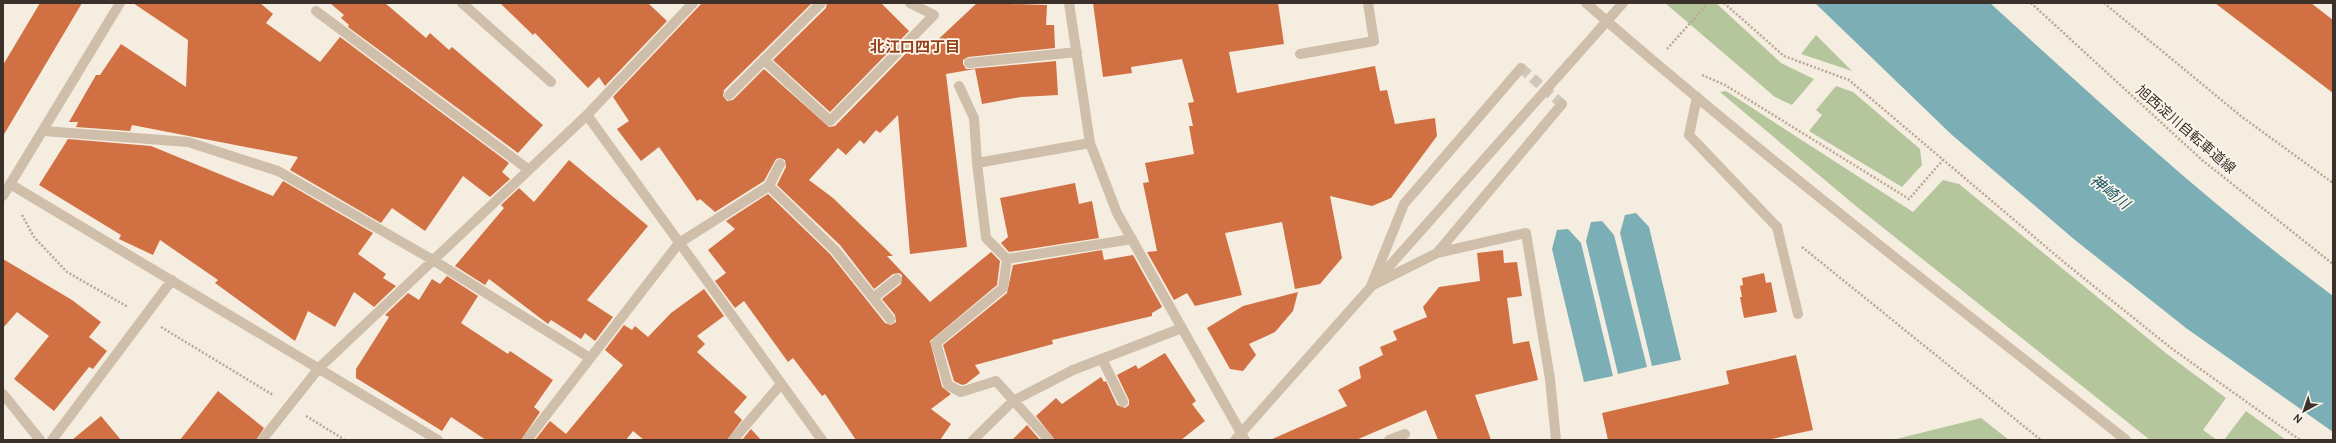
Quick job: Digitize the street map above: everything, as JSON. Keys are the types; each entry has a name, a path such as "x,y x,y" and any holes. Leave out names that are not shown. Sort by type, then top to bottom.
{"street":[{"path":"3,196 44,131 120,3"},
{"path":"462,3 551,82"},
{"path":"262,440 319,368 587,115 693,3"},
{"path":"730,96 821,3"},
{"path":"764,60 830,121 934,15 910,3"},
{"path":"1069,3 1090,143 1117,213 1243,436"},
{"path":"1300,54 1374,41 1368,3"},
{"path":"1586,3 1697,97 2126,440"},
{"path":"1235,440 1243,436 1371,286 1623,3"},
{"path":"316,11 529,170"},
{"path":"969,63 1077,52"},
{"path":"1371,286 1404,204 1521,68"},
{"path":"959,86 974,118 977,163 986,238 1007,260"},
{"path":"1697,97 1689,135 1777,227 1798,314"},
{"path":"1436,253 1562,104"},
{"path":"587,115 822,440"},
{"path":"44,131 188,142 278,171 433,260 590,358"},
{"path":"977,163 1090,143"},
{"path":"527,440 679,243 769,186 780,164"},
{"path":"10,184 438,440"},
{"path":"769,186 835,250 890,319"},
{"path":"1371,286 1436,253 1526,233 1550,378 1556,440"},
{"path":"1007,260 1132,239"},
{"path":"1007,260 1003,288 936,343 948,385 961,392 996,381 1013,402 1050,440"},
{"path":"873,298 897,279"},
{"path":"52,440 172,280"},
{"path":"973,440 1013,402 1073,370 1182,328"},
{"path":"1102,359 1123,402"},
{"path":"733,440 781,384"},
{"path":"3,394 40,440"},
{"path":"1389,440 1405,434"}],"path":[{"path":"1667,50 1708,3"},
{"path":"1724,3 1784,56 1849,80 2065,263 2165,343 2300,440"},
{"name":"旭西淀川自転車道線","path":"2031,3 2202,160 2333,264"},
{"path":"2104,3 2242,116 2333,183"},
{"path":"1695,72 1725,85 1909,199 1944,160"},
{"path":"19,209 34,237 67,272 145,317 345,440"},
{"path":"1777,227 2041,440"}],"green space":[{"path":"1665,3 1716,3 1781,63 1814,79 1792,105 1775,97"},
{"path":"1816,35 1852,71 1801,54"},
{"path":"1836,86 1853,92 1920,149 1922,165 1902,187 1809,131 1822,115 1816,110"},
{"path":"1726,91 1913,212 1943,180 1959,184 2167,354 2226,398 2203,430 2217,440 2150,440 1857,207 1720,92"},
{"path":"2246,411 2286,440 2224,440"},
{"path":"1981,418 2009,440 1892,440"}],"water":[{"name":"神崎川","path":"1815,3 1990,3 2158,154 2288,262 2333,296 2333,432 2186,328 2075,240 1952,135"},
{"path":"1636,213 1649,227 1681,360 1652,366 1620,233 1625,215"},
{"path":"1602,221 1614,235 1647,367 1618,374 1586,241 1591,222"},
{"path":"1568,229 1581,243 1613,376 1584,382 1552,249 1557,230"}],"building":[{"path":"40,3 82,3 3,136 3,65"},
{"path":"133,3 260,3 273,14 266,23 320,62 340,37 509,163 502,172 510,179 490,197 463,176 425,231 392,208 381,223 290,170 298,157 132,125 130,131 76,127 78,122 69,122 96,75 100,75 121,44 186,87 188,40"},
{"path":"330,3 385,3 426,38 430,33 449,50 452,47 543,125 518,153 348,27 349,25 341,18 344,15"},
{"path":"500,3 648,3 667,21 605,86 599,77 588,88 535,33 533,35"},
{"path":"702,3 812,3 724,90 723,96 727,101 733,100 764,69 829,127 835,126 919,40 928,49 977,3 1047,5 1046,25 1054,25 1055,48 968,57 963,60 963,64 966,69 970,69 1056,61 1058,95 1021,97 982,104 975,69 946,74 967,247 910,254 898,115 880,133 876,130 864,144 860,140 846,155 838,148 809,180 833,198 893,256 887,256 930,302 991,252 1000,261 997,285 930,341 942,387 951,394 931,409 951,424 940,440 856,440 825,394 822,396 793,358 788,362 744,301 735,308 715,281 726,273 708,250 735,229 726,221 768,194 830,254 885,323 891,325 896,322 895,315 882,299 901,284 902,275 899,273 893,274 874,289 840,245 777,185 786,167 785,160 780,158 776,159 764,181 715,212 700,199 697,201 659,147 641,161 617,129 629,121 613,97"},
{"path":"827,3 881,3 909,31 830,112 773,60 826,8"},
{"path":"1093,3 1278,3 1284,44 1229,52 1237,93 1375,66 1380,91 1387,90 1395,124 1435,118 1437,136 1391,198 1372,206 1330,196 1342,258 1320,284 1295,289 1282,222 1225,233 1242,295 1195,306 1187,293 1174,300 1147,252 1157,251 1143,183 1149,182 1145,163 1194,154 1189,126 1193,126 1188,103 1194,102 1182,59 1131,67 1132,73 1103,77"},
{"path":"2215,3 2311,3 2333,20 2333,93"},
{"path":"68,139 151,146 273,196 283,181 373,233 358,254 386,274 383,278 396,286 374,307 354,292 335,327 308,311 295,341 215,283 218,280 160,240 153,255 119,239 121,235 39,185"},
{"path":"569,160 648,226 587,300 613,317 595,341 585,333 581,339 551,320 548,324 489,279 485,285 455,266 504,208 501,205 519,188 534,202"},
{"path":"1075,183 1079,204 1092,201 1099,238 1009,252 1001,243 1008,237 1000,198"},
{"path":"1102,250 1104,260 1133,255 1162,307 1152,313 1152,316 1052,340 1053,344 975,365 980,373 966,384 962,385 954,381 943,345 1007,293 1013,265"},
{"path":"1503,250 1504,263 1517,262 1522,296 1507,298 1513,344 1529,341 1538,380 1475,395 1491,440 1438,440 1426,410 1356,440 1270,440 1347,406 1338,390 1361,378 1359,367 1383,355 1380,347 1397,340 1393,331 1427,317 1423,307 1439,287 1480,281 1477,253"},
{"path":"3,259 72,300 101,322 89,337 107,351 93,369 89,367 54,411 14,379 49,336 17,312 3,328"},
{"path":"1764,273 1766,283 1771,282 1777,312 1744,318 1740,297 1742,297 1740,286 1743,285 1742,278"},
{"path":"447,276 478,296 461,323 508,354 510,351 553,380 534,407 540,412 521,440 486,440 451,417 442,431 356,378 356,369 389,317 385,315 408,293 419,300 432,279 440,284"},
{"path":"704,289 724,316 697,336 705,344 697,352 747,397 734,412 742,420 727,440 644,440 633,431 626,440 535,440 550,421 566,434 623,365 605,350 624,325 632,330 635,326 648,337 671,313"},
{"path":"1298,292 1293,311 1275,332 1249,344 1256,355 1243,371 1230,369 1207,328 1243,306"},
{"path":"1165,353 1196,401 1192,404 1205,421 1181,440 1055,440 1036,416 1056,398 1062,404 1101,377 1104,382 1106,381 1117,405 1125,408 1129,405 1129,400 1117,375 1136,365 1138,369"},
{"path":"1796,355 1813,430 1767,440 1608,440 1602,413 1729,384 1726,371"},
{"path":"218,391 264,428 256,440 180,440"},
{"path":"101,416 121,440 72,440"},
{"path":"1027,425 1040,440 1012,440"},
{"path":"751,429 761,440 742,440"}],"tunnel":[{"path":"1521,68 1562,104"}],"district":[{"name":"北江口四丁目","path":"915,47"}]}
